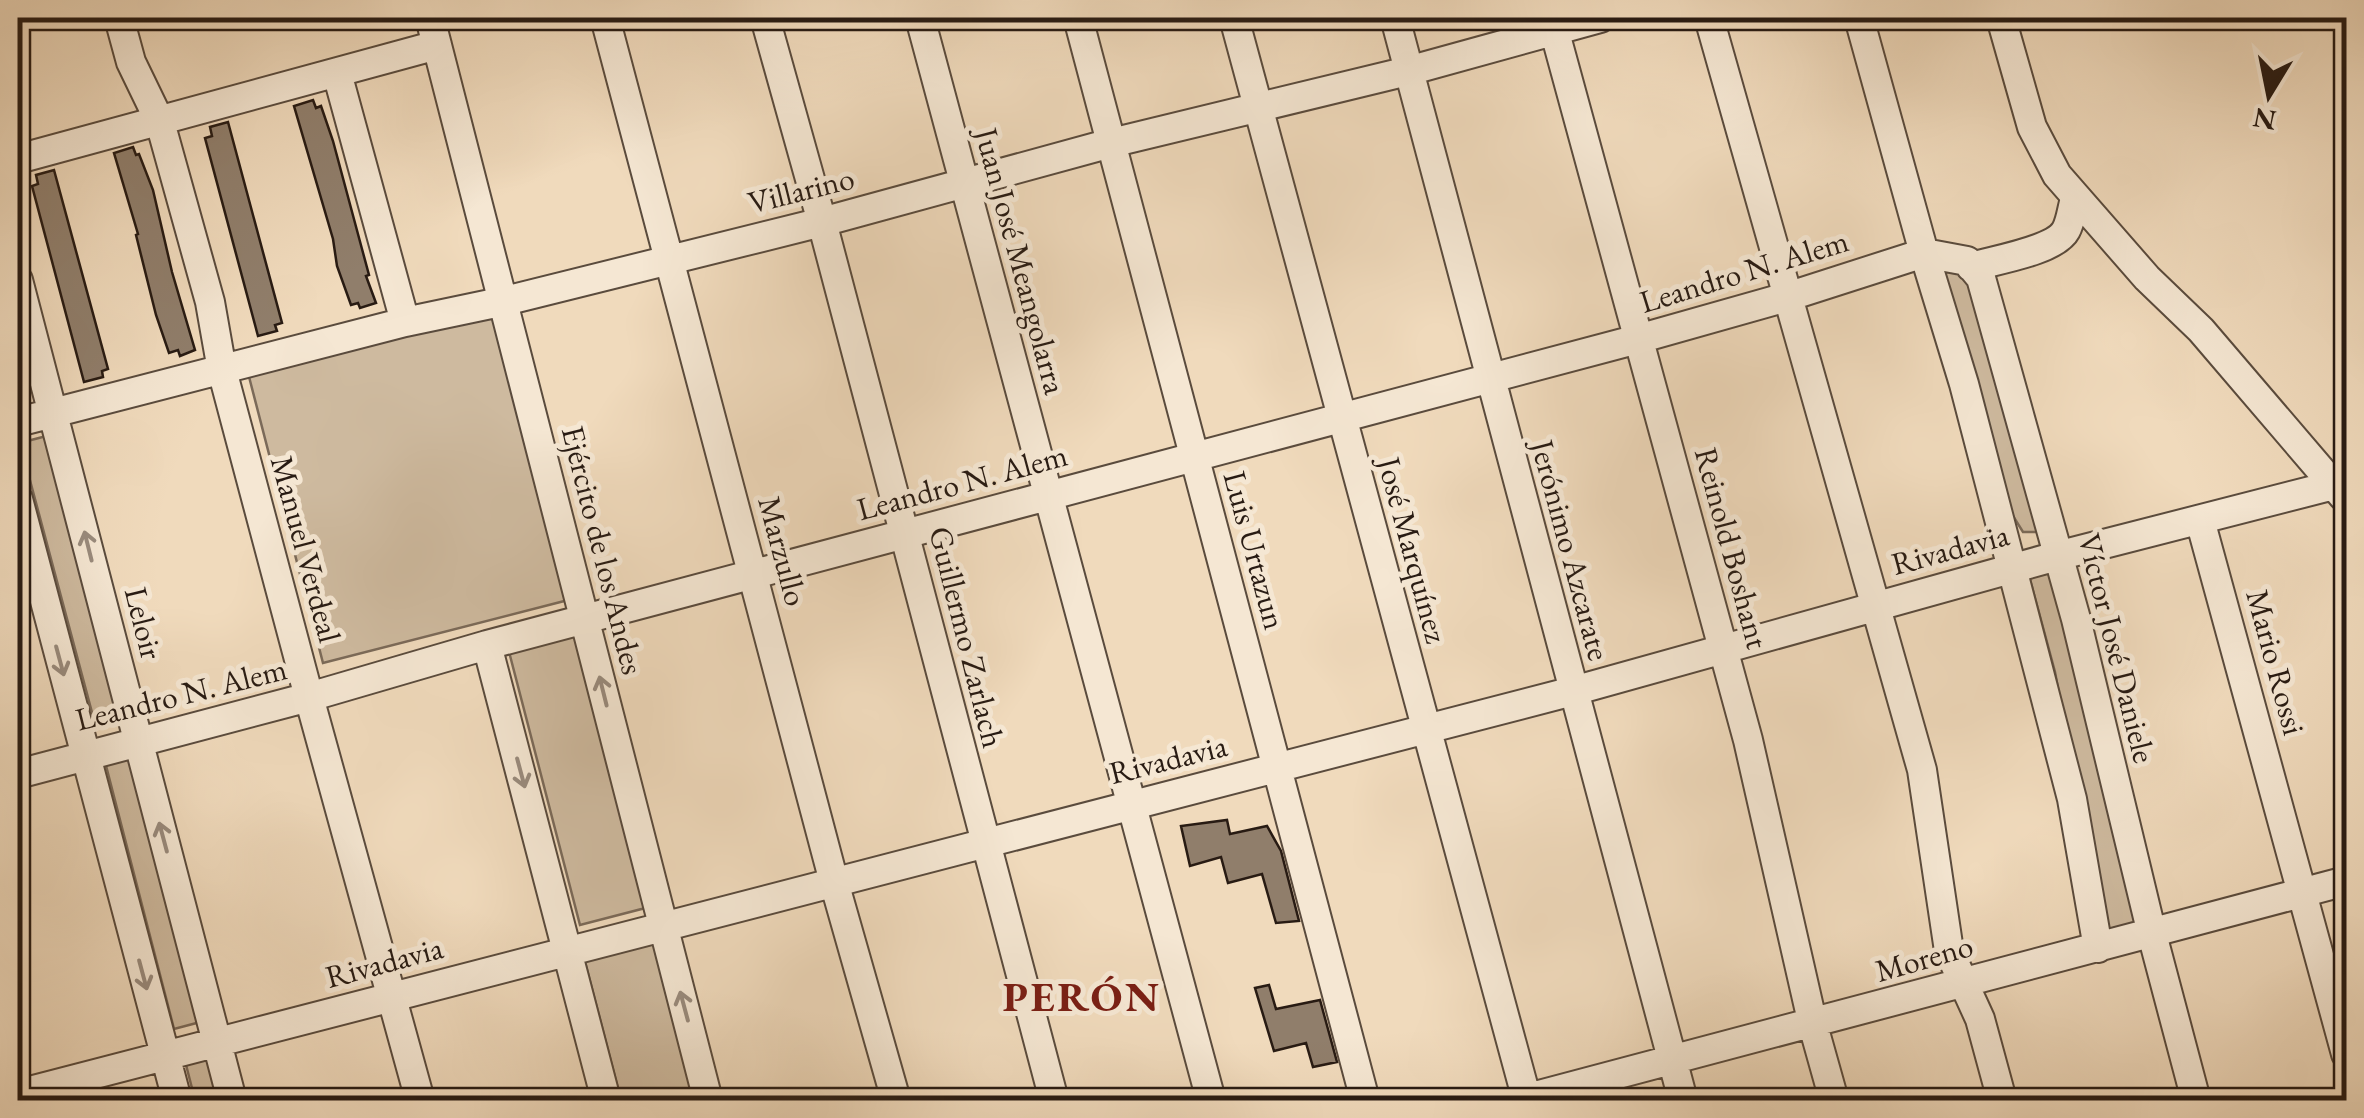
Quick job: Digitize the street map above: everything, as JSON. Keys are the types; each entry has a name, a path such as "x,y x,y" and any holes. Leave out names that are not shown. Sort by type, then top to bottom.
{"street":[{"name":"Manuel Verdeal","path":"119,18 131,62 160,122 210,302 222,370 420,1100"},
{"name":"Marzullo","path":"605,18 834,882 896,1100"},
{"name":"Guillermo Zarlach","path":"765,18 1054,1100"},
{"name":"Juan José Meangolarra","path":"920,18 1211,1100"},
{"name":"Luis Urtazun","path":"1078,18 1365,1100"},
{"name":"José Marquínez","path":"1234,18 1525,1100"},
{"name":"Jerónimo Azcarate","path":"1395,18 1683,1100"},
{"name":"Villarino","path":"18,422 1408,71 1553,24 1600,18"},
{"path":"1708,18 1922,770 1950,951 1980,1019 2002,1100"},
{"path":"1860,18 2014,568 2072,799 2098,948"},
{"path":"2002,18 2032,127 2042,151 2075,199 2200,330 2340,492"},
{"name":"Reinold Boshant","path":"1553,24 1723,647 1834,1100"},
{"path":"18,159 337,73 434,31"},
{"name":"Ejército de los Andes","path":"434,31 708,1100"},
{"path":"337,73 405,322"},
{"path":"1924,253 1966,261 1971,267 2045,246 2058,240 2066,229 2075,199"},
{"name":"Leandro N. Alem","path":"18,774 584,619 1638,340 1924,253"},
{"name":"Víctor José Daniele","path":"1971,267 1981,278 2076,619 2196,1100"},
{"name":"Leloir","path":"18,280 22,317 53,412 232,1100"},
{"name":"Rivadavia","path":"21,1090 1573,691 2058,556 2200,520 2340,492"},
{"path":"18,499 177,1100"},
{"name":"Mario Rossi","path":"2200,520 2346,1054"},
{"path":"487,645 606,1100"},
{"name":"Moreno","path":"1525,1100 2346,881"}],"shaded area":[{"path":"1940,264 1961,273 1974,289 2041,518 2036,532 2023,532 2013,516 1942,287"},
{"path":"496,306 572,599 323,663 247,369"},
{"path":"50,435 124,712 94,720 20,443"},
{"path":"2054,563 2142,922 2103,931 2055,672 2028,572"},
{"path":"580,626 653,906 580,925 507,644"},
{"path":"134,750 204,1021 174,1029 104,758"},
{"path":"657,940 699,1100 621,1100 584,958"},
{"path":"214,1049 228,1100 195,1100 184,1057"}],"building":[{"path":"313,100 316,108 321,106 333,141 376,303 360,308 358,303 351,305 337,266 333,239 294,106"},
{"path":"228,122 282,323 275,325 277,331 258,336 205,138 212,136 210,127"},
{"path":"133,147 153,190 195,350 180,356 178,350 169,353 156,315 114,153"},
{"path":"54,170 108,369 102,371 103,377 84,382 32,186 38,184 36,175"},
{"path":"1227,820 1230,834 1267,826 1281,851 1299,921 1276,923 1262,874 1228,883 1221,857 1190,866 1181,826"},
{"path":"1269,985 1276,1009 1320,1000 1337,1062 1313,1067 1306,1043 1274,1051 1255,988"}],"district":[{"name":"PERÓN","path":"1082,996"}]}
